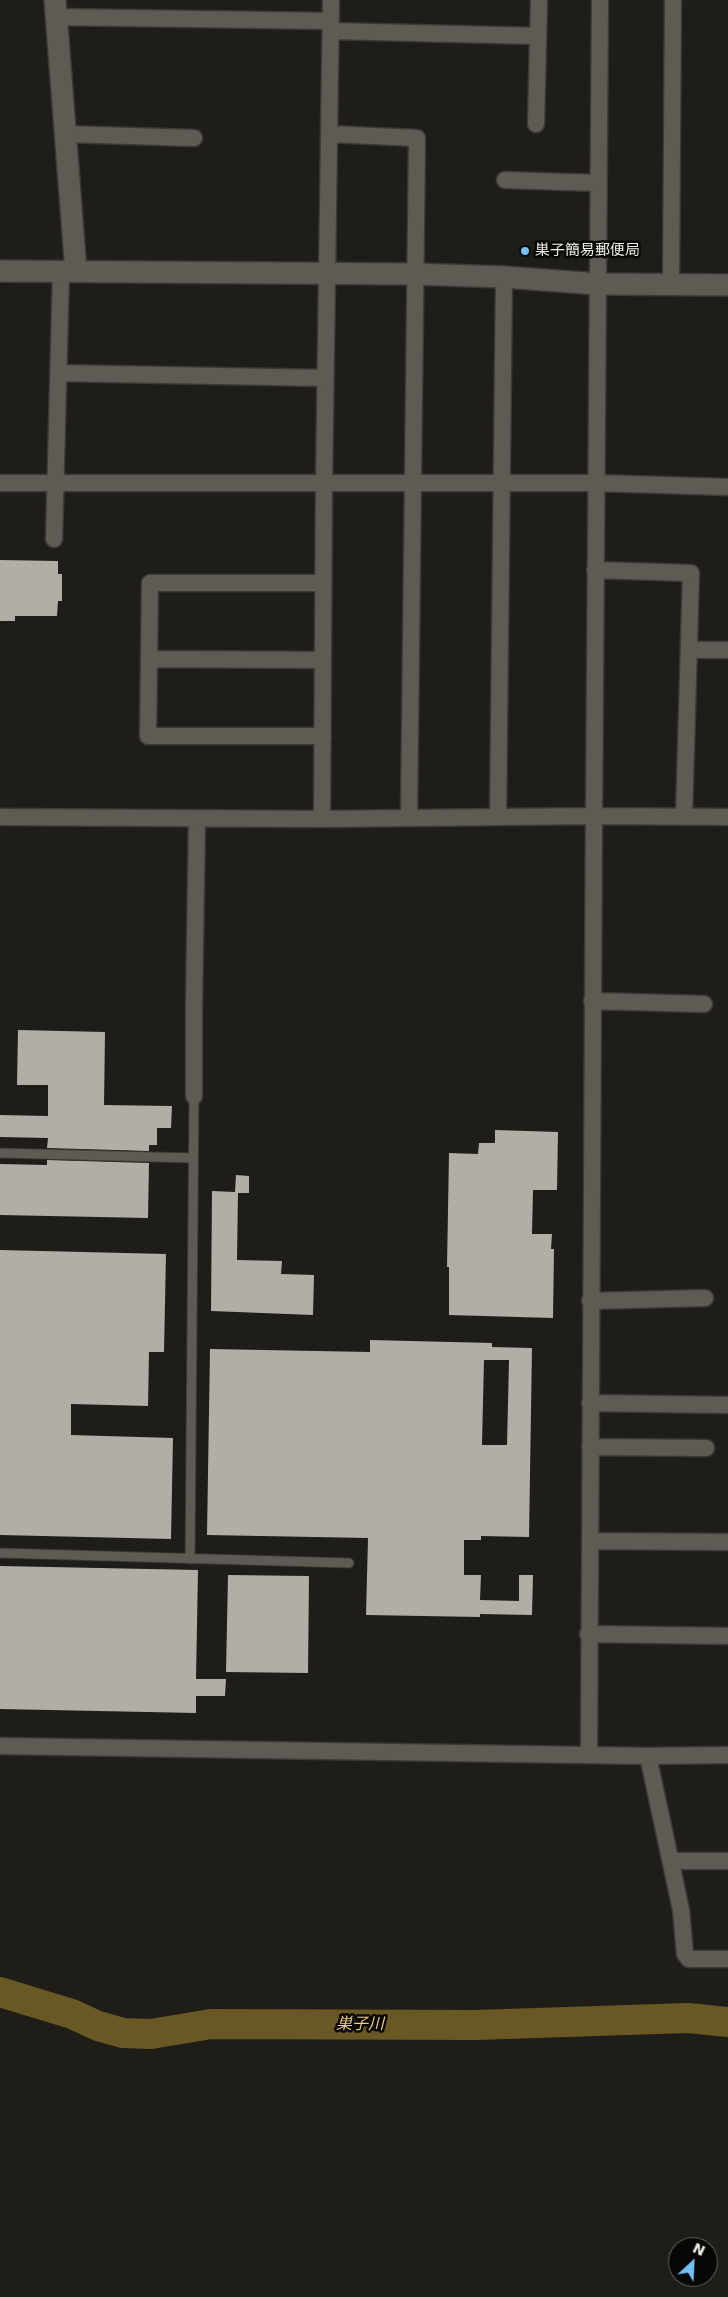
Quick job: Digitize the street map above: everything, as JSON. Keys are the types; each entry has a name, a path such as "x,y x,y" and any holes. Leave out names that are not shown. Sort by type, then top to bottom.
{"street":[{"path":"322,819 326,274 331,0"},
{"path":"536,124 539,0"},
{"path":"589,1754 588,1634 591,1541 590,1301 600,0"},
{"path":"671,286 673,0"},
{"path":"54,539 58,374 68,272 65,134 56,8 331,26 538,36"},
{"path":"65,134 194,138"},
{"path":"330,134 417,138 409,818"},
{"path":"505,180 598,183"},
{"path":"0,271 414,274 504,277 598,284 728,285"},
{"path":"498,817 504,277"},
{"path":"58,374 325,378"},
{"path":"0,483 596,483 728,487"},
{"path":"595,570 691,573 684,816"},
{"path":"323,583 150,583 148,736 323,736"},
{"path":"689,650 728,650"},
{"path":"149,659 323,660"},
{"path":"0,817 322,819 594,816 728,817"},
{"path":"194,1096 197,818"},
{"path":"592,1001 704,1004"},
{"path":"590,1301 705,1298"},
{"path":"590,1404 728,1405"},
{"path":"590,1447 706,1448"},
{"path":"591,1541 728,1542"},
{"path":"588,1634 728,1636"},
{"path":"0,1746 648,1756 728,1755"},
{"path":"648,1756 681,1910 685,1954 689,1959 728,1959"},
{"path":"671,1861 728,1861"}],"lane":[{"path":"190,1559 194,1096"},
{"path":"0,1153 193,1158"},
{"path":"0,1553 349,1563"}],"building":[{"path":"0,560 58,561 58,574 62,574 62,601 58,601 57,616 15,616 15,621 0,621"},
{"path":"18,1030 105,1032 104,1105 172,1106 171,1128 157,1128 157,1145 149,1145 149,1151 47,1148 48,1138 0,1137 0,1115 48,1116 48,1085 17,1085"},
{"path":"495,1130 558,1132 557,1190 533,1190 532,1234 552,1234 551,1249 554,1249 553,1318 449,1315 449,1267 447,1267 449,1153 478,1154 479,1143 495,1143"},
{"path":"47,1160 149,1163 148,1218 0,1215 0,1164 47,1165"},
{"path":"236,1175 249,1176 249,1193 238,1193 237,1260 282,1261 281,1274 314,1275 313,1315 211,1311 212,1191 235,1192"},
{"path":"0,1250 166,1254 164,1352 149,1352 148,1406 71,1404 71,1435 173,1438 171,1539 0,1535"},
{"path":"370,1340 492,1343 492,1347 532,1348 529,1537 481,1536 481,1540 464,1540 464,1575 481,1575 480,1600 519,1601 519,1575 533,1575 532,1615 480,1614 480,1617 366,1615 368,1538 207,1535 210,1349 370,1352","holes":["484,1360 509,1360 507,1445 482,1445"]},
{"path":"0,1566 198,1570 196,1679 226,1679 225,1696 196,1696 196,1713 0,1709"},
{"path":"228,1575 309,1576 308,1673 226,1672"}],"waterway":[{"name":"巣子川","path":"0,1992 72,2014 98,2026 123,2033 151,2034 211,2024 476,2025 688,2018 728,2022"}],"place":[{"name":"巣子簡易郵便局","path":"525,251"}]}
